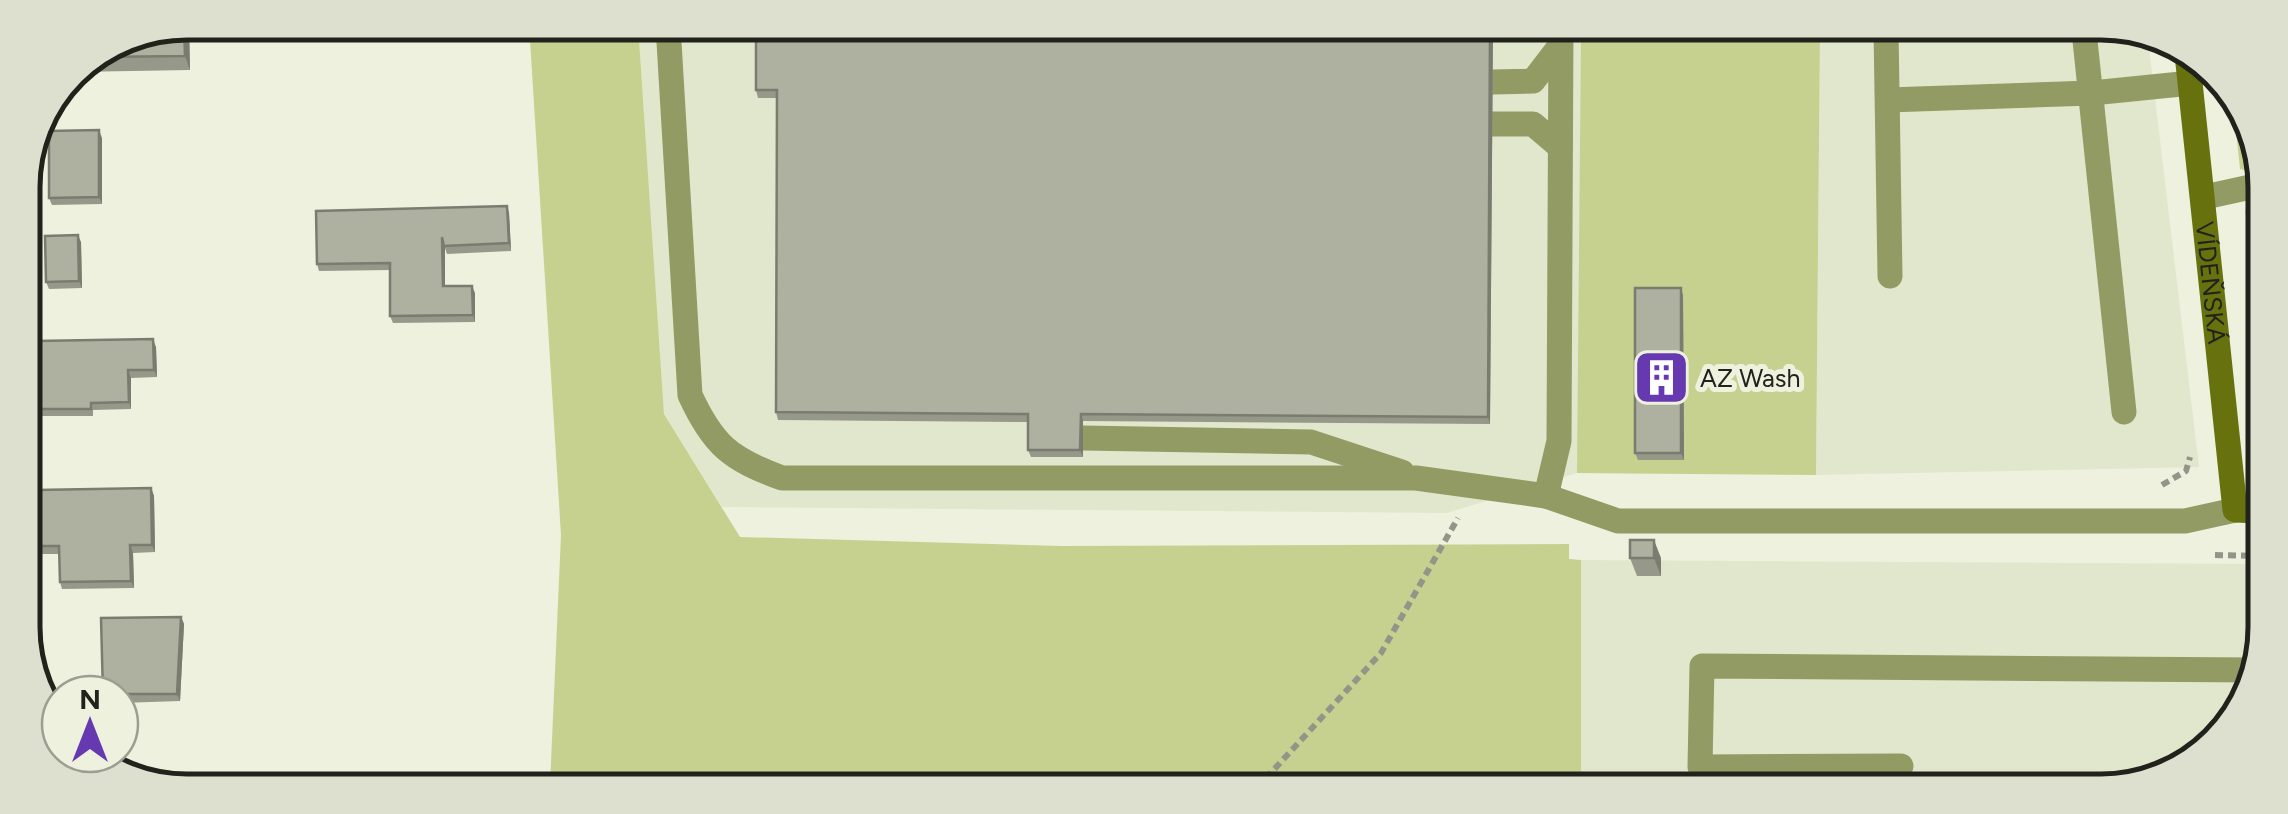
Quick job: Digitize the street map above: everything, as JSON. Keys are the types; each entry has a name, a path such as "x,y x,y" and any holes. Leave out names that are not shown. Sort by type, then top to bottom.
{"street":[{"name":"VÍDEŇSKÁ","path":"2189,69 2228,440 2247,510"}],"lane":[{"path":"669,40 690,395 708,433 740,463 782,478 1416,478 1546,496 1618,521 2185,521 2247,510"},
{"path":"1494,82 1532,81 1559,40"},
{"path":"1546,496 1559,441 1561,40"},
{"path":"1886,40 1890,276"},
{"path":"2085,40 2124,412"},
{"path":"1888,100 2092,93 2191,83"},
{"path":"1494,124 1533,124 1560,147"},
{"path":"2205,197 2248,188"},
{"path":"1083,438 1311,442 1416,478"},
{"path":"1901,766 1700,767 1702,666 2241,670"}],"path":[{"path":"2151,489 2186,470 2194,444 2228,440"},
{"path":"1270,774 1381,652 1448,540 1474,486"}],"shaded area":[{"path":"639,40 1581,40 1580,180 1727,474 1577,473 1447,513 722,507 664,414"},
{"path":"1820,40 2101,40 2149,48 2199,467 1816,475"},
{"path":"1581,560 2248,564 2245,656 2233,692 2205,731 2191,744 2157,763 2111,774 1581,774"}],"green space":[{"path":"530,40 639,40 664,414 740,537 1061,546 1569,544 1569,559 1581,560 1581,774 550,774 561,535"},
{"path":"1581,40 1820,40 1816,475 1577,473"},
{"path":"2236,128 2247,171 2240,169"}],"building":[{"path":"185,40 185,56 120,57 140,48"},
{"path":"756,40 1490,40 1488,417 1081,414 1080,450 1028,450 1028,414 776,412 777,90 756,90"},
{"path":"99,130 99,197 49,198 52,131"},
{"path":"507,206 509,243 444,246 442,237 443,286 472,286 473,315 390,316 390,263 317,264 316,211"},
{"path":"78,235 79,281 46,282 45,236"},
{"name":"AZ Wash","path":"1635,288 1681,288 1681,453 1635,453"},
{"path":"153,339 154,370 128,370 129,402 91,403 91,409 40,409 40,341"},
{"path":"151,488 152,545 130,545 131,581 60,582 59,546 40,546 40,490"},
{"path":"1630,540 1654,540 1654,558 1630,558"},
{"path":"181,617 177,694 140,694 140,674 102,674 101,618"}],"place":[{"name":"AZ Wash","path":"1661,378"}]}
